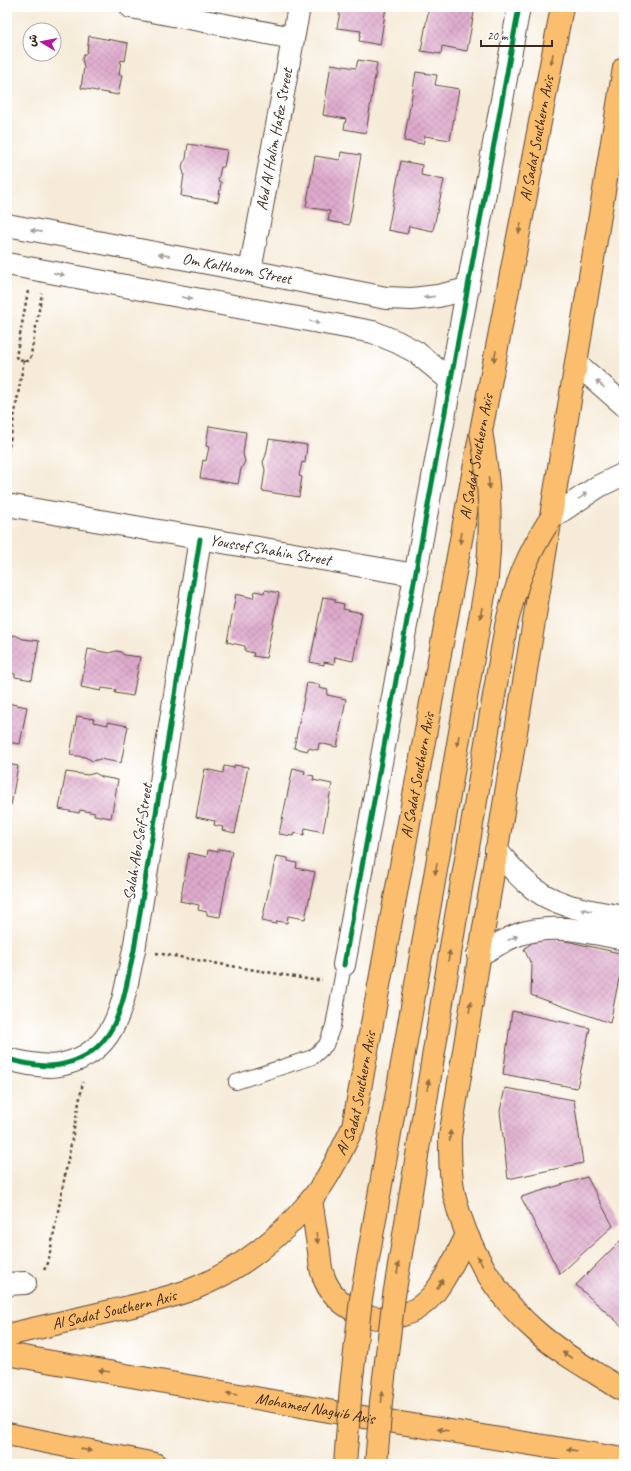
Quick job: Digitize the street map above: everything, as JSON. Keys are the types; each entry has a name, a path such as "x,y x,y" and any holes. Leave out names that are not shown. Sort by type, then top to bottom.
{"main road":[{"name":"Al Sadat Southern Axis","path":"7,1335 163,1299 194,1288 222,1274 250,1257 282,1230 311,1200 331,1170 353,1126 481,431 562,7"},
{"path":"624,68 478,956 450,1137 450,1159 454,1194 467,1235 493,1282 516,1312 538,1333 563,1352 624,1391"},
{"path":"345,1464 351,1387 361,1299 487,578 491,513 489,481 481,431"},
{"path":"376,1464 381,1402 394,1296 456,917 506,626 513,597 522,570 535,543 551,518"},
{"path":"311,1200 323,1275 328,1288 347,1307 359,1314 372,1317 386,1318 399,1316 412,1312 423,1305 433,1296 467,1235"},
{"name":"Mohamed Naguib Axis","path":"7,1354 356,1416 624,1459"},
{"path":"16,1436 75,1464"},
{"path":"16,1436 155,1464"}],"street":[{"path":"131,7 293,38"},
{"name":"Abd Al Halim Hafez Street","path":"250,271 299,7"},
{"path":"344,965 519,7"},
{"name":"Om Kalthoum Street","path":"7,225 386,298 412,299 438,296 468,289"},
{"path":"7,264 373,332 416,352 451,381"},
{"path":"576,363 624,404"},
{"path":"551,518 599,486 624,474"},
{"name":"Youssef Shahin Street","path":"7,505 415,575"},
{"name":"Salah Abo Seif Street","path":"7,1060 37,1065 64,1065 89,1054 108,1036 120,1012 134,950 200,538"},
{"path":"496,850 526,883 550,899 577,908 624,917"},
{"path":"478,956 517,935 545,929 573,929 624,939"},
{"path":"596,1373 624,1384"}],"lane":[{"path":"236,1082 313,1057 326,1045 333,1026 344,965"}],"path":[{"path":"39,270 30,360 18,359 16,357 39,270"},
{"path":"7,458 24,360"},
{"path":"134,950 313,980 324,980 336,976 344,965"},
{"path":"16,1284 40,1277 48,1262 89,1054"}],"building":[{"path":"341,7 386,7 380,45 359,41 361,31 337,28"},
{"path":"429,7 475,7 467,51 442,46 441,54 421,51"},
{"path":"89,36 128,43 125,61 121,60 119,75 122,75 118,95 81,88 84,67 82,59 87,52"},
{"path":"358,60 377,63 366,133 344,129 346,119 323,115 331,64 356,68"},
{"path":"416,72 437,75 435,85 459,89 450,140 425,136 423,144 404,141"},
{"path":"188,144 227,150 224,167 221,167 218,181 221,182 218,202 181,196 184,174 182,167 186,159"},
{"path":"341,152 361,155 349,225 328,221 330,211 306,207 315,156 340,160"},
{"path":"401,161 422,165 421,175 444,180 433,231 409,226 407,234 388,230"},
{"path":"209,426 246,432 243,454 245,461 241,469 238,484 200,478 203,460 206,461 209,447 206,446"},
{"path":"269,439 307,445 305,463 302,462 299,476 302,477 299,497 262,491 265,470 263,462"},
{"path":"265,590 279,593 266,658 253,656 254,653 245,651 245,646 227,642 236,594 253,598 255,591 264,593"},
{"path":"323,597 335,599 335,602 344,604 343,609 362,613 353,661 335,657 334,664 324,662 324,665 310,662"},
{"path":"15,635 23,639 39,641 32,680 15,677 15,674 7,673 7,637"},
{"path":"88,649 109,653 116,651 121,652 124,655 140,657 133,696 115,693 116,690 102,688 101,691 81,687"},
{"path":"307,683 320,685 319,688 328,690 327,695 346,699 337,747 319,743 318,750 308,748 308,751 294,748"},
{"path":"7,703 27,707 20,744 7,742"},
{"path":"77,716 94,719 93,722 108,725 108,722 128,726 121,763 100,759 93,761 85,757 70,755"},
{"path":"7,764 18,766 11,805 7,804"},
{"path":"234,765 248,767 235,833 222,830 223,827 214,825 215,821 196,817 205,769 223,773 224,766 234,768"},
{"path":"293,768 305,771 304,774 314,776 313,780 332,784 323,832 305,828 304,835 294,833 293,836 279,834"},
{"path":"66,772 88,775 95,773 102,777 118,780 111,818 94,815 95,813 80,810 79,813 59,809"},
{"path":"218,849 232,851 220,917 207,915 207,912 198,910 199,905 180,901 189,853 207,857 208,850 218,852"},
{"path":"276,856 288,858 288,861 297,863 296,868 315,872 305,919 288,916 287,923 277,921 276,924 262,921"},
{"path":"552,938 624,954 610,1023 531,995 532,966 524,949 534,941"},
{"path":"512,1011 590,1028 577,1088 503,1074"},
{"path":"505,1088 574,1100 583,1163 508,1179 500,1111"},
{"path":"587,1177 613,1226 560,1274 521,1197"},
{"path":"623,1238 624,1239 624,1328 576,1285"}],"cycle path":[{"path":"344,965 519,7"},
{"path":"7,1059 28,1064 51,1066 64,1064 83,1057 97,1047 108,1034 122,1003 134,950 200,539"}]}
